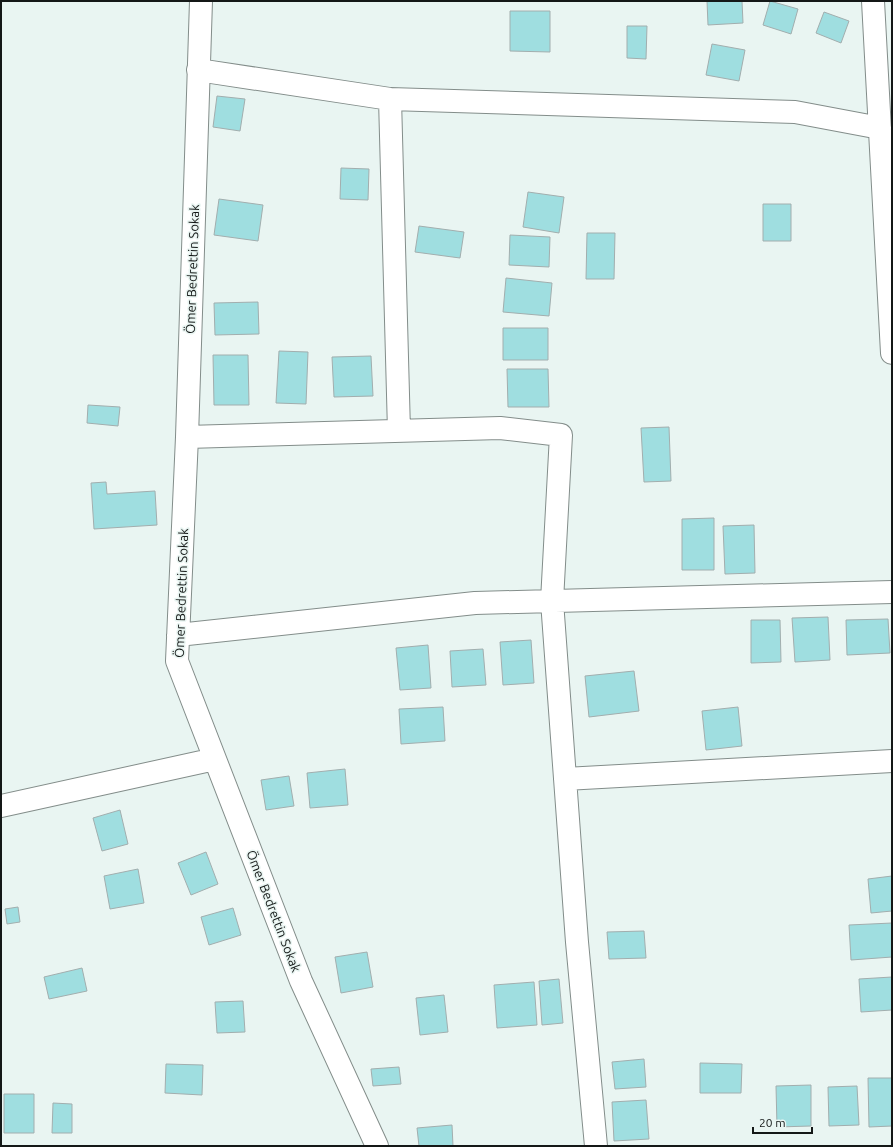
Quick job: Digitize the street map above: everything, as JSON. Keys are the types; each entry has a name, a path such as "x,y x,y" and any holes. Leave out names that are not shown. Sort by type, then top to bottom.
{"street":[{"name":"Ömer Bedrettin Sokak","path":"201,1 187,437 177,661 301,981 377,1146"},
{"path":"873,1 892,353"},
{"path":"198,70 390,99 795,112 880,128"},
{"path":"390,99 399,431"},
{"path":"187,437 500,428 561,435 552,601 577,942 596,1146"},
{"path":"178,635 475,603 892,592"},
{"path":"1,806 215,759"},
{"path":"565,779 892,761"}],"building":[{"path":"707,1 742,1 743,23 708,25"},
{"path":"770,1 798,9 791,34 763,25"},
{"path":"510,11 550,11 550,52 510,51"},
{"path":"824,12 849,21 841,43 816,33"},
{"path":"627,26 647,26 646,59 627,58"},
{"path":"712,44 745,50 739,81 706,75"},
{"path":"217,96 245,99 240,131 213,127"},
{"path":"341,168 369,169 368,200 340,199"},
{"path":"528,192 564,197 559,233 523,227"},
{"path":"219,199 263,205 258,241 214,235"},
{"path":"763,204 791,204 791,241 763,241"},
{"path":"419,226 464,232 460,258 415,252"},
{"path":"587,233 615,233 614,279 586,279"},
{"path":"510,235 550,237 549,267 509,265"},
{"path":"506,278 552,283 549,316 503,312"},
{"path":"258,302 259,334 215,335 214,303"},
{"path":"503,328 548,328 548,360 503,360"},
{"path":"279,351 308,352 306,404 276,403"},
{"path":"213,355 248,355 249,405 214,405"},
{"path":"371,356 373,396 334,397 332,357"},
{"path":"507,369 548,369 549,407 508,407"},
{"path":"88,405 120,407 118,426 87,423"},
{"path":"669,427 671,481 644,482 641,428"},
{"path":"106,482 107,494 155,491 157,525 94,529 91,483"},
{"path":"714,518 714,570 682,570 682,519"},
{"path":"754,525 755,573 725,574 723,526"},
{"path":"828,617 830,660 795,662 792,618"},
{"path":"888,619 890,653 847,655 846,620"},
{"path":"751,620 780,620 781,662 751,663"},
{"path":"531,640 534,683 503,685 500,642"},
{"path":"428,645 431,688 400,690 396,648"},
{"path":"483,649 486,685 452,687 450,651"},
{"path":"634,671 639,711 589,717 585,676"},
{"path":"443,707 445,741 401,744 399,709"},
{"path":"738,707 742,746 706,750 702,711"},
{"path":"345,769 348,805 310,808 307,773"},
{"path":"289,776 294,806 266,810 261,780"},
{"path":"120,810 128,844 102,851 93,818"},
{"path":"206,852 218,884 191,895 178,863"},
{"path":"138,869 144,903 110,909 104,876"},
{"path":"892,876 892,911 871,913 868,879"},
{"path":"18,907 20,922 7,924 5,909"},
{"path":"233,908 241,935 209,945 201,917"},
{"path":"892,923 892,957 851,960 849,925"},
{"path":"644,931 646,958 609,959 607,932"},
{"path":"367,952 373,987 341,993 335,957"},
{"path":"82,968 87,991 49,999 44,977"},
{"path":"892,977 892,1010 861,1012 859,979"},
{"path":"559,979 563,1023 542,1025 539,981"},
{"path":"534,982 537,1025 497,1028 494,985"},
{"path":"444,995 448,1032 420,1035 416,998"},
{"path":"243,1001 245,1032 217,1033 215,1002"},
{"path":"644,1059 646,1087 615,1089 612,1062"},
{"path":"700,1063 742,1064 741,1093 700,1093"},
{"path":"166,1064 203,1065 202,1095 165,1093"},
{"path":"399,1067 401,1084 373,1086 371,1069"},
{"path":"868,1078 892,1078 892,1126 869,1127"},
{"path":"811,1085 811,1126 777,1127 776,1086"},
{"path":"857,1086 859,1125 829,1126 828,1087"},
{"path":"4,1094 34,1094 34,1133 4,1133"},
{"path":"646,1100 649,1139 614,1141 612,1102"},
{"path":"53,1103 72,1104 72,1133 52,1133"},
{"path":"452,1125 453,1146 419,1146 417,1128"}]}
